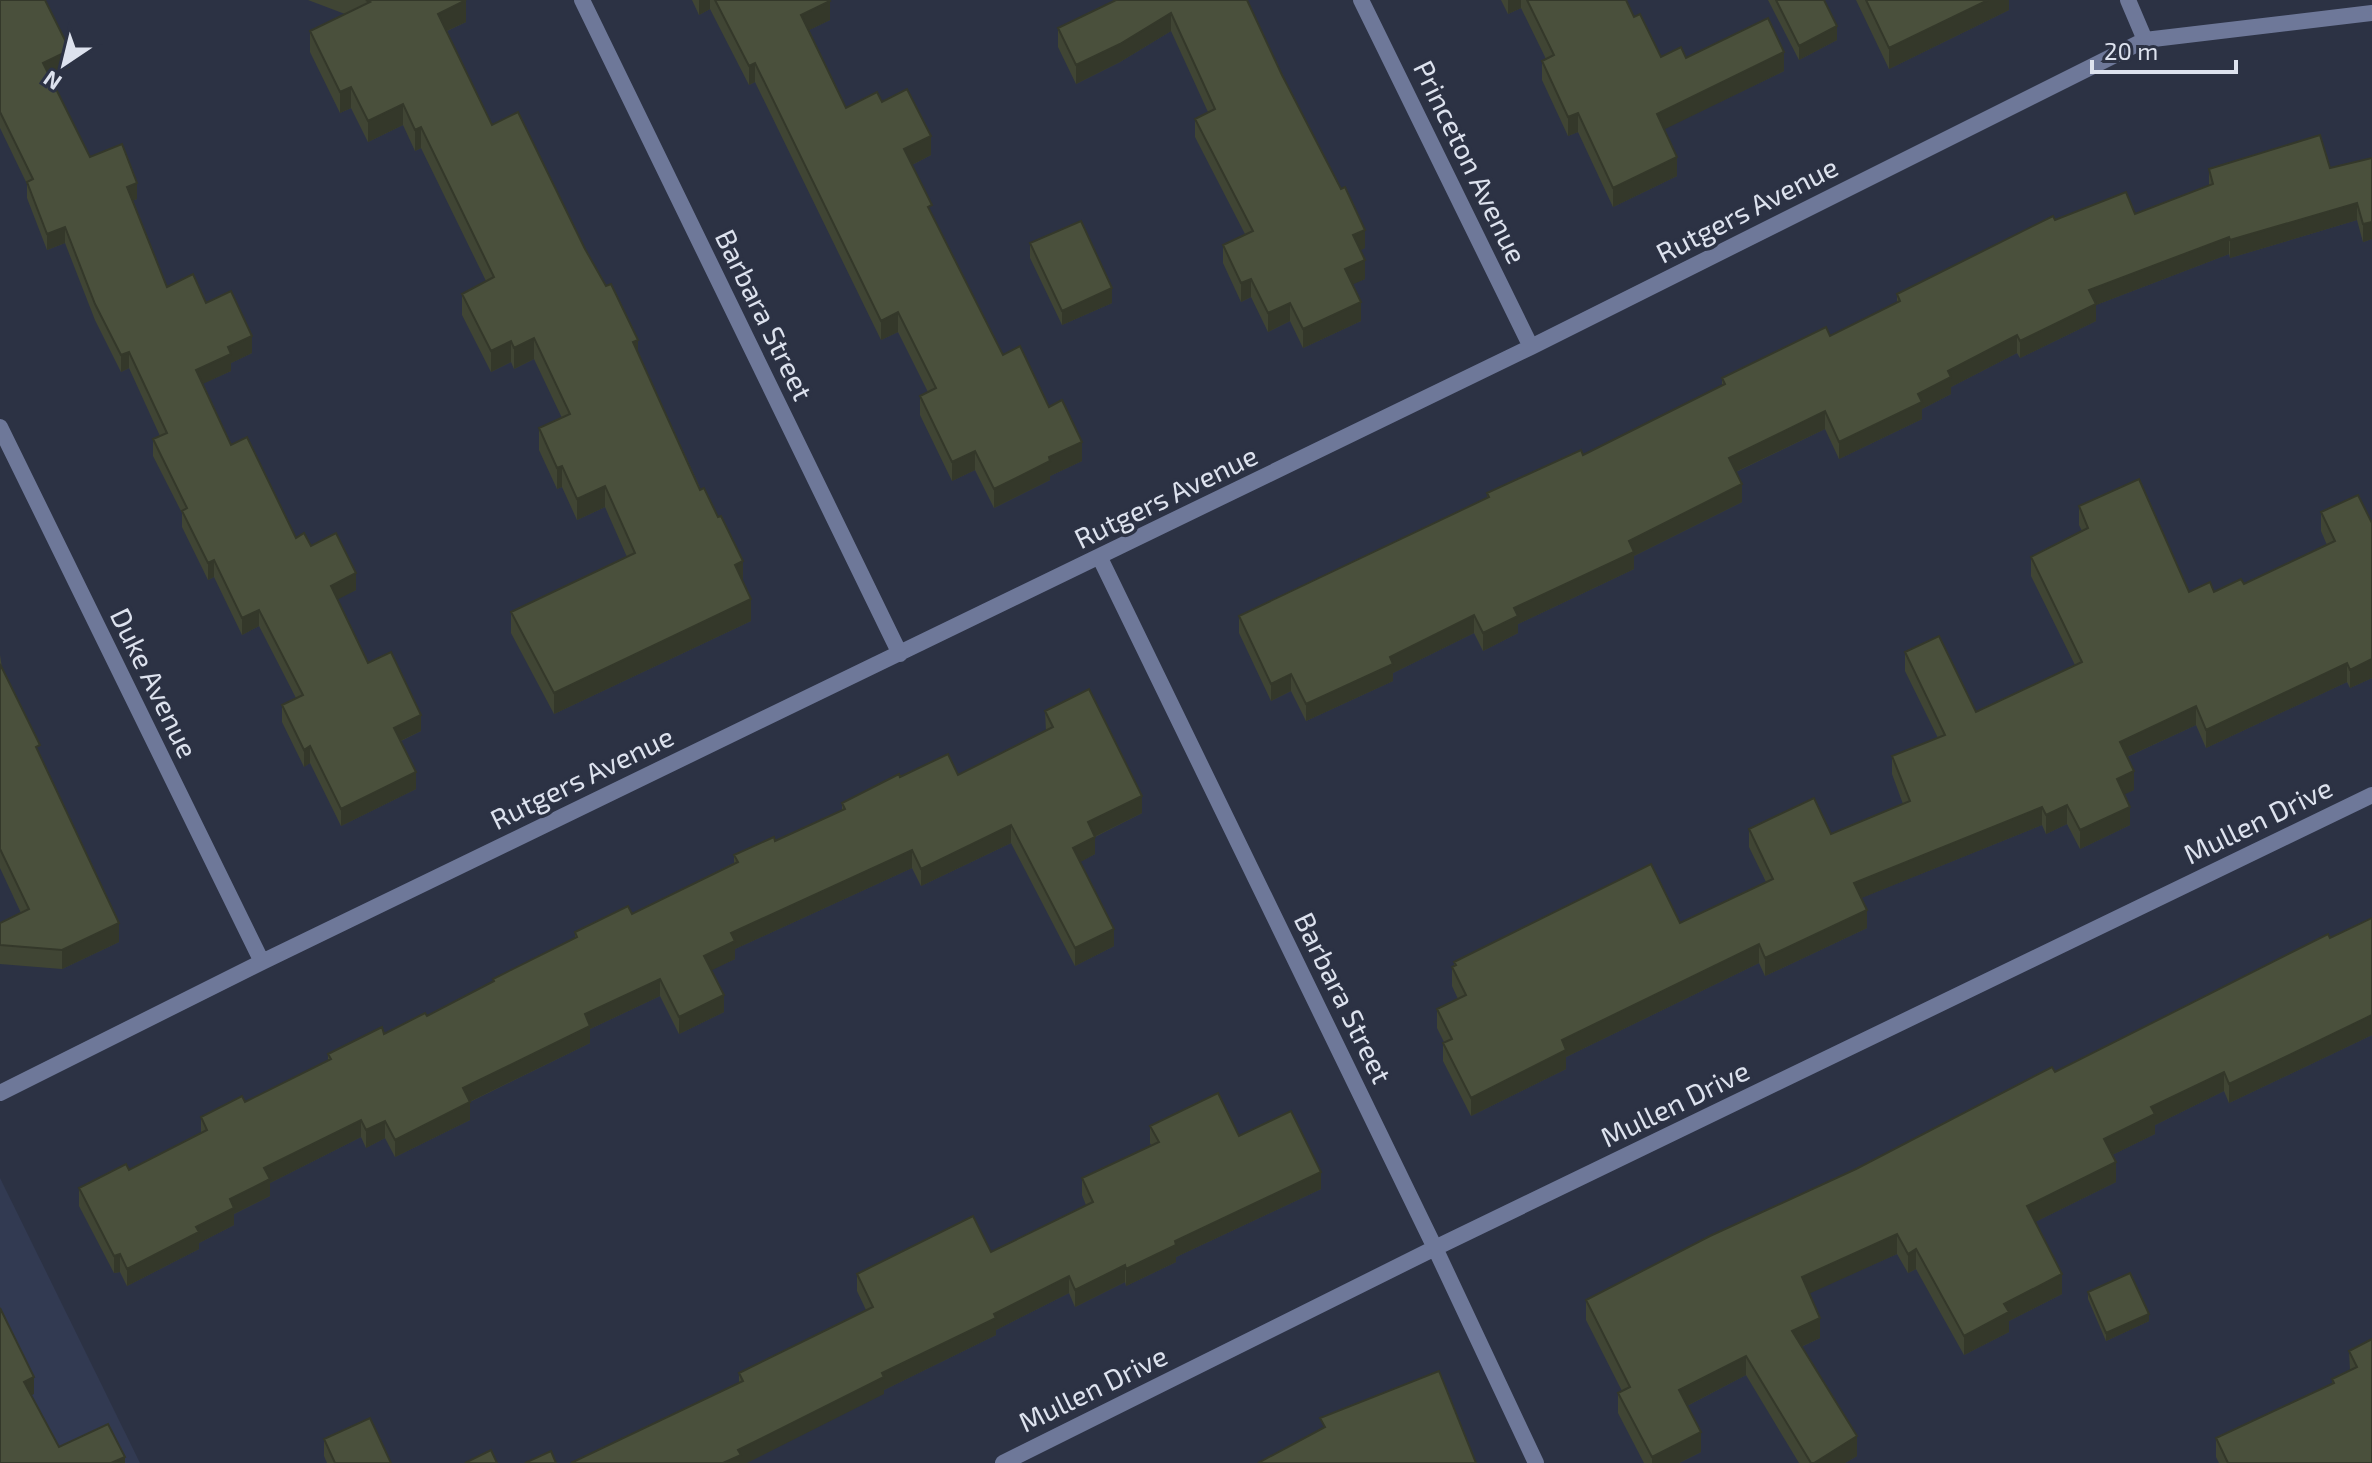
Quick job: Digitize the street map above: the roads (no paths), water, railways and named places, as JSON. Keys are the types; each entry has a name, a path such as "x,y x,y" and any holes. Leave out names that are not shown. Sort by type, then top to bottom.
{"street":[{"name":"Barbara Street","path":"582,0 900,654"},
{"name":"Princeton Avenue","path":"1361,0 1531,347"},
{"path":"2128,0 2145,40"},
{"name":"Rutgers Avenue","path":"0,1093 262,962 1531,347 2145,40 2372,13"},
{"name":"Duke Avenue","path":"0,427 262,962"},
{"name":"Barbara Street","path":"1100,558 1536,1463"},
{"name":"Mullen Drive","path":"1003,1463 1435,1248 2372,795"}]}
